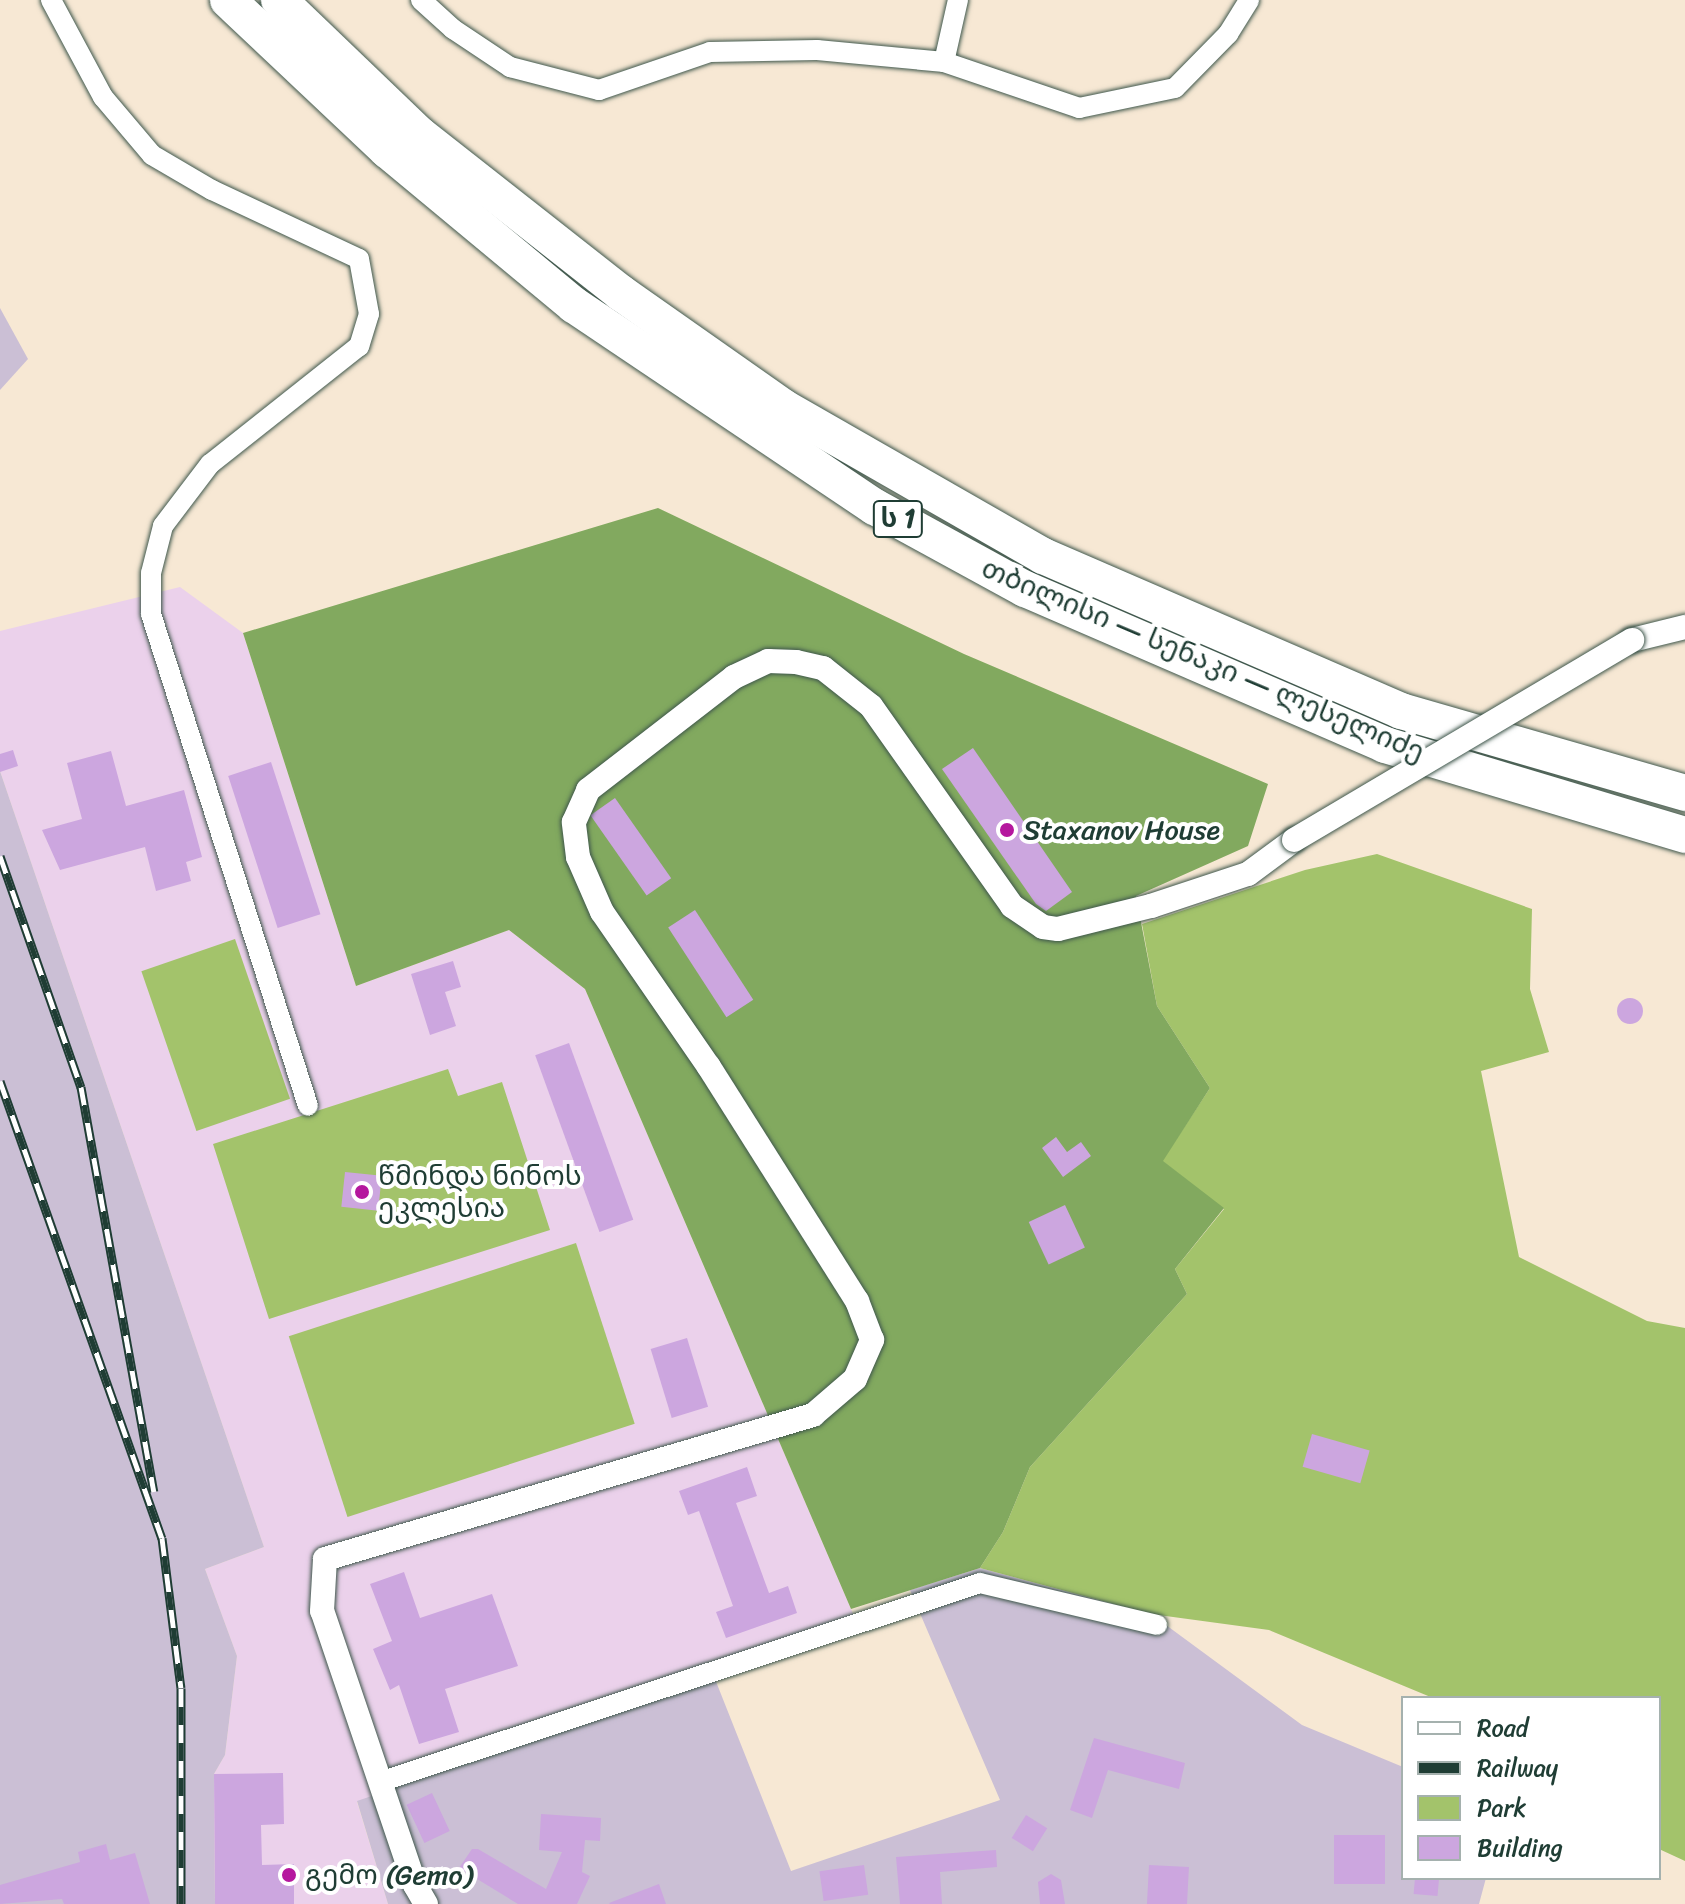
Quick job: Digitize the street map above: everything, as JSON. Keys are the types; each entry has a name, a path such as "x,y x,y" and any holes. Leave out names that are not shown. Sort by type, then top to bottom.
{"highway":[{"name":"თბილისი — სენაკი — ლესელიძე","path":"228,0 387,150 574,305 875,507 1025,589 1385,745 1685,835"},
{"name":"თბილისი — სენაკი — ლესელიძე","path":"279,0 420,135 621,293 783,407 1043,556 1401,711 1685,793"}],"street":[{"path":"51,0 103,97 152,155 212,190 359,259 369,314 359,346 210,464 163,526 151,573 151,614 308,1106"},
{"path":"421,0 453,29 510,67 599,90 710,52 817,50 944,62 1079,108 1175,88 1228,34 1249,0"},
{"path":"944,62 958,0"},
{"path":"426,1904 380,1782 322,1611 325,1559 813,1415 855,1379 872,1340 857,1301 709,1067 602,912 578,857 574,822 588,790 734,677 768,661 796,662 823,668 871,706 1012,906 1043,927 1058,929 1151,906 1248,874 1294,840 1632,640 1685,627"},
{"path":"380,1782 980,1583 1157,1625"}],"shaded area":[{"path":"0,308 28,359 0,390"},
{"path":"180,587 243,633 356,986 509,930 585,989 860,1630 357,1802 388,1904 215,1904 214,1774 225,1755 237,1656 205,1569 264,1547 0,771 0,631"},
{"path":"0,771 264,1547 205,1569 237,1656 225,1755 214,1774 215,1904 0,1904"},
{"path":"980,1568 1151,1614 1302,1725 1401,1766 1401,1880 1485,1880 1479,1904 388,1904 357,1801 715,1679 791,1871 1000,1800 910,1590"}],"green space":[{"path":"658,508 964,654 1268,784 1248,846 1136,896 1157,1006 1210,1088 1163,1161 1224,1208 1175,1269 1187,1294 1030,1467 1003,1532 980,1568 851,1609 585,989 509,930 356,986 243,633"},
{"path":"1377,854 1532,909 1530,989 1549,1052 1481,1071 1519,1257 1647,1321 1685,1328 1685,1861 1661,1850 1661,1696 1428,1696 1269,1630 1151,1614 980,1568 1003,1532 1030,1467 1187,1294 1175,1269 1224,1209 1162,1161 1210,1088 1157,1006 1142,924 1305,870"},
{"path":"235,939 290,1099 196,1131 141,971"},
{"path":"448,1069 458,1096 502,1082 550,1230 269,1319 213,1144"},
{"path":"576,1243 635,1424 347,1517 289,1336"}],"building":[{"name":"Staxanov House","path":"973,748 1072,892 1046,911 1036,904 942,769"},
{"path":"13,750 18,766 0,772 0,754"},
{"path":"111,751 126,806 184,790 202,857 186,862 191,881 156,891 145,847 60,870 42,830 82,819 67,763"},
{"path":"271,762 320,914 278,928 228,776"},
{"path":"615,798 671,878 647,895 590,815"},
{"path":"695,910 753,1000 726,1017 668,927"},
{"path":"453,961 461,987 445,992 456,1026 430,1035 411,974"},
{"path":"1630,998 1639,1002 1643,1011 1639,1020 1630,1024 1621,1020 1617,1011 1621,1002"},
{"path":"569,1043 633,1220 599,1232 535,1055"},
{"path":"1056,1137 1067,1152 1081,1142 1091,1156 1063,1177 1042,1148"},
{"name":"წმინდა ნინოს ეკლესია","path":"345,1172 382,1176 378,1211 341,1207"},
{"path":"1065,1205 1085,1248 1049,1265 1029,1222"},
{"path":"687,1338 708,1407 672,1418 651,1349"},
{"path":"1312,1434 1370,1451 1360,1483 1303,1467"},
{"path":"747,1467 757,1496 736,1503 769,1593 788,1586 797,1613 726,1638 716,1612 733,1606 699,1511 688,1515 679,1491"},
{"path":"404,1572 420,1618 492,1594 518,1666 445,1689 459,1732 419,1744 399,1685 390,1690 373,1649 392,1641 370,1584"},
{"path":"1094,1738 1185,1763 1179,1789 1108,1770 1092,1818 1070,1810"},
{"path":"283,1773 284,1824 261,1825 262,1865 294,1864 294,1904 215,1904 214,1774"},
{"path":"432,1793 450,1831 424,1843 407,1805"},
{"path":"541,1814 601,1818 600,1841 585,1840 582,1872 590,1876 577,1904 518,1904 459,1868 472,1849 478,1849 546,1889 562,1852 539,1850"},
{"path":"1026,1815 1047,1828 1033,1851 1012,1838"},
{"path":"1334,1835 1385,1835 1385,1884 1334,1884"},
{"path":"106,1844 110,1860 135,1853 150,1904 64,1904 62,1899 0,1904 0,1885 80,1862 78,1852"},
{"path":"996,1850 997,1867 940,1872 942,1904 900,1904 896,1857"},
{"path":"864,1865 868,1895 824,1901 819,1871"},
{"path":"1149,1865 1189,1867 1187,1904 1147,1904"},
{"path":"1051,1874 1061,1880 1065,1904 1040,1904 1038,1882"},
{"path":"1415,1880 1439,1880 1438,1896 1414,1894"},
{"path":"659,1884 666,1904 609,1903"}],"railway":[{"path":"0,856 81,1087 154,1491"},
{"path":"0,1081 162,1538 181,1688 181,1904"}],"place":[{"name":"Staxanov House","path":"1007,830"},
{"name":"წმინდა ნინოს ეკლესია","path":"362,1192"},
{"name":"გემო (Gemo)","path":"289,1875"}]}
